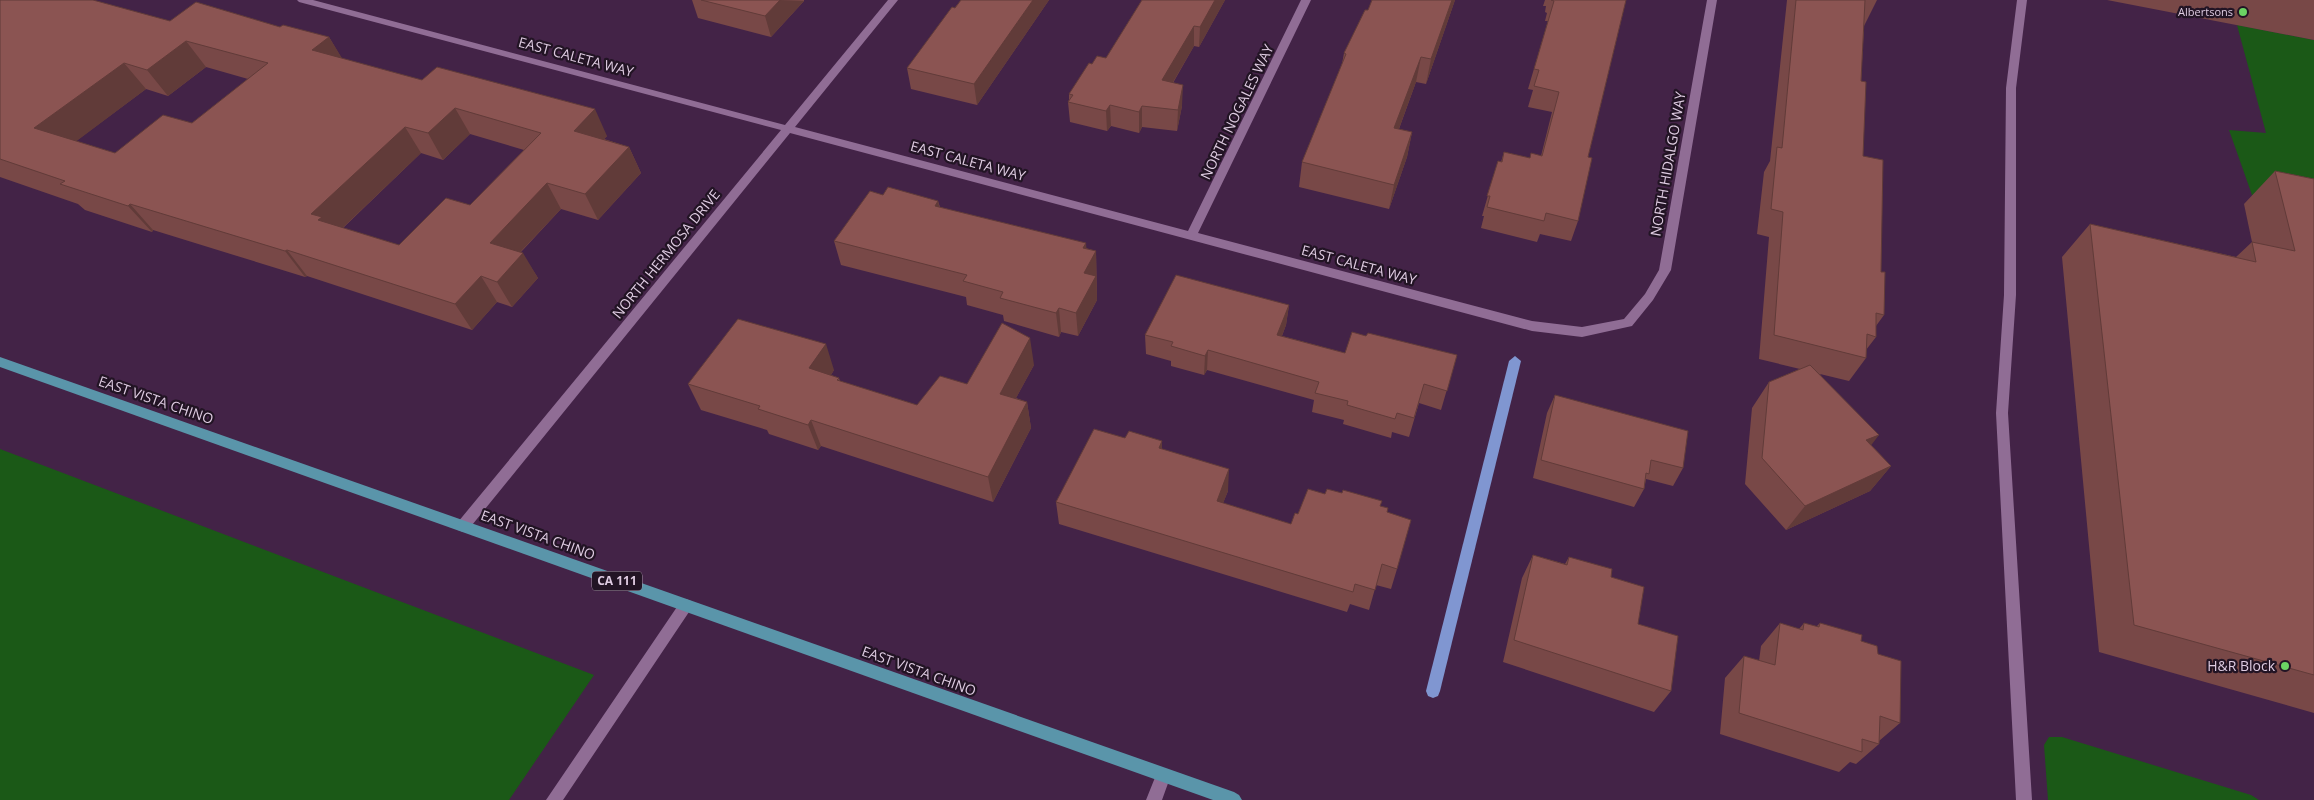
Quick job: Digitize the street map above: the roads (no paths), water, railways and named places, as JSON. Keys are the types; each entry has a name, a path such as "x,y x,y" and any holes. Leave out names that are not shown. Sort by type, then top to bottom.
{"main road":[{"name":"EAST VISTA CHINO","path":"0,362 1234,800"}],"street":[{"name":"EAST CALETA WAY","path":"302,0 1532,326 1582,332 1628,323"},
{"name":"NORTH HERMOSA DRIVE","path":"462,526 893,0"},
{"name":"NORTH NOGALES WAY","path":"1192,236 1306,0"},
{"name":"NORTH HIDALGO WAY","path":"1628,323 1649,296 1665,270 1712,0"},
{"path":"2022,0 2011,88 2010,295 2002,413 2024,800"},
{"path":"554,800 686,605"},
{"path":"1154,800 1163,775"}],"waterway":[{"path":"1433,691 1515,361"},
{"path":"1416,759 1417,753"}],"place":[{"name":"Albertsons","path":"2243,12"},
{"name":"H&R Block","path":"2285,666"}]}
